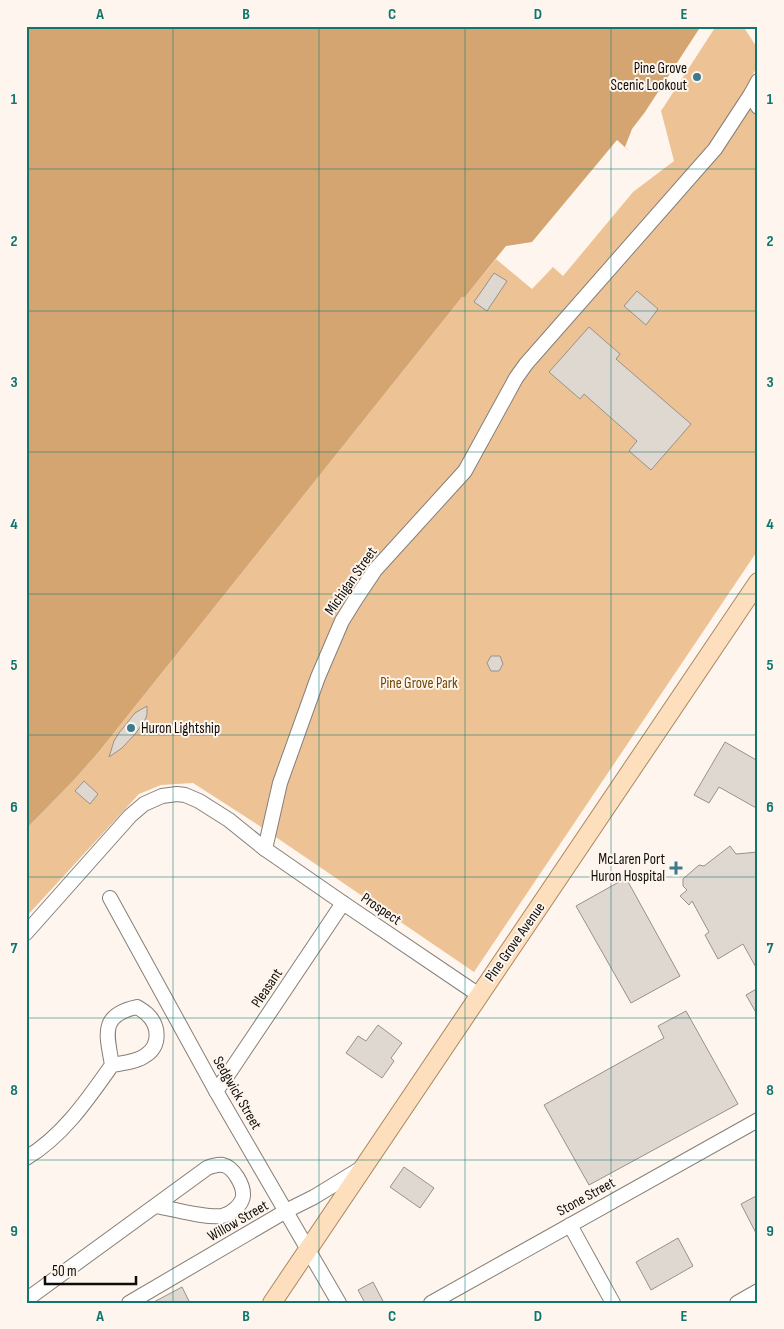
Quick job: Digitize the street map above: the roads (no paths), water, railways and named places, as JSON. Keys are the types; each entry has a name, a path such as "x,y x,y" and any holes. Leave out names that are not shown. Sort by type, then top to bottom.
{"main road":[{"name":"Pine Grove Avenue","path":"272,1303 479,995 751,601 758,582"}],"street":[{"name":"Michigan Street","path":"265,849 280,783 318,677 336,633 354,600 375,570 465,471 516,378 526,364 715,148 754,92 758,81"},
{"path":"754,92 758,107"},
{"name":"Prospect","path":"26,932 130,816 144,804 162,796 185,795 199,801 230,820 265,849 479,995"},
{"name":"Sedgwick Street","path":"110,898 284,1213 308,1250 338,1303"},
{"name":"Pleasant","path":"216,1091 228,1076 343,903"},
{"path":"26,1158 38,1151 69,1122 112,1065"},
{"name":"Stone Street","path":"430,1303 758,1120"},
{"path":"26,1300 207,1168 215,1165 225,1166 233,1172 242,1188 243,1196 239,1206 223,1216 156,1206"},
{"name":"Willow Street","path":"129,1303 314,1197 364,1166"},
{"path":"570,1225 613,1303"},
{"path":"737,1303 758,1291"}],"place":[{"name":"Pine Grove Scenic Lookout","path":"697,77"},
{"name":"Huron Lightship","path":"131,728"},
{"name":"McLaren Port Huron Hospital","path":"676,868"}],"park label":[{"name":"Pine Grove Park","path":"419,683"}]}
